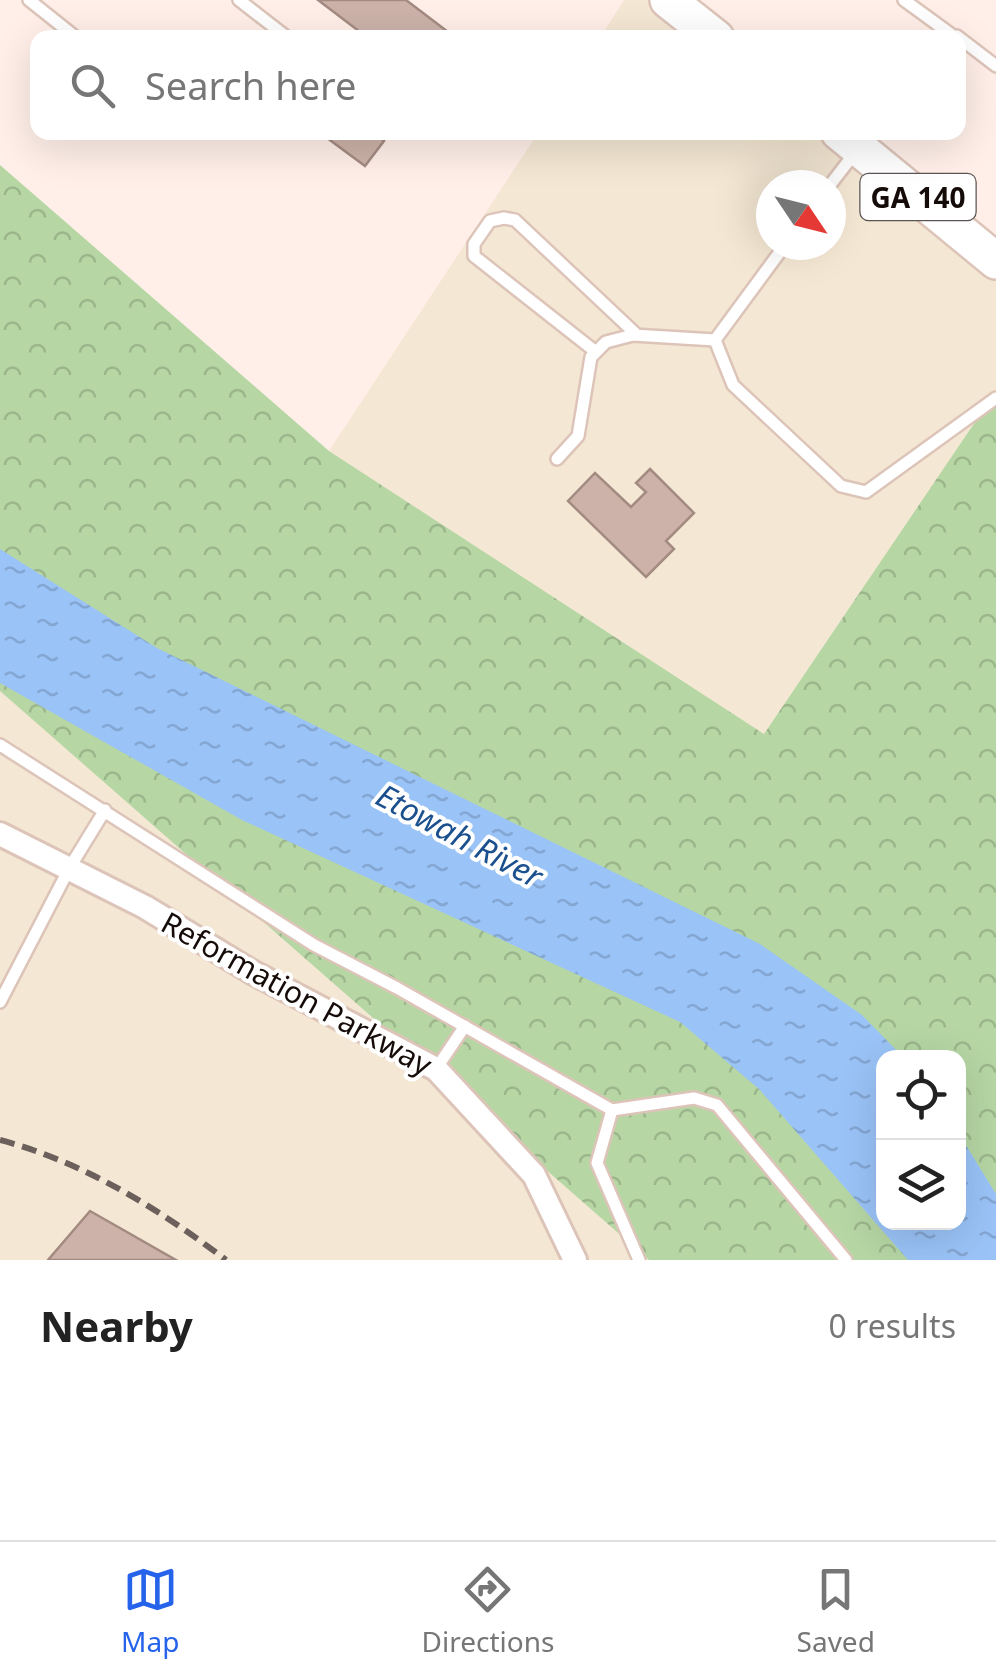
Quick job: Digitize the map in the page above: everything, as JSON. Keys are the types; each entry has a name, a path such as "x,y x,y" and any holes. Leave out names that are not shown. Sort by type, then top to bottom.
{"main road":[{"path":"668,0 706,30"},
{"name":"GA 140","path":"859,140 996,261"}],"street":[{"name":"Reformation Parkway","path":"0,834 145,907 252,972 436,1068 534,1175 576,1260"}],"lane":[{"path":"29,0 66,30"},
{"path":"238,0 277,30"},
{"path":"904,0 947,30"},
{"path":"966,44 996,66"},
{"path":"838,170 854,140"},
{"path":"596,352 474,256 474,244 490,222 515,220 637,335"},
{"path":"714,340 774,260"},
{"path":"557,459 578,436 591,357 606,342 637,335 714,340"},
{"path":"714,340 733,385 840,486 866,492 996,398"},
{"path":"0,745 314,946 612,1110 694,1098 717,1104 846,1260"},
{"path":"0,1002 70,867 105,810"},
{"path":"436,1068 465,1026"},
{"path":"612,1110 596,1162 639,1260"}],"shaded area":[{"path":"624,0 665,0 702,30 605,30"},
{"path":"533,140 845,140 996,266 996,391 764,734 329,451"},
{"path":"0,691 649,1260 0,1260"}],"green space":[{"path":"0,165 329,451 764,734 996,391 996,1260 649,1260 0,691"}],"water":[{"name":"Etowah River","path":"0,549 157,648 760,944 862,1015 896,1050 876,1050 876,1223 759,1089 680,1022 242,820 0,683"},
{"name":"Etowah River","path":"966,1145 996,1194 996,1260 908,1260 882,1230 966,1230"}],"building":[{"path":"318,0 406,0 445,30 357,30"},
{"path":"330,140 383,140 365,166"},
{"path":"650,469 694,513 666,541 674,549 646,577 568,501 595,473 631,507 646,492 636,483"},
{"path":"90,1211 176,1260 48,1260"}],"railway":[{"path":"0,1140 61,1161 119,1189 226,1260"}]}
